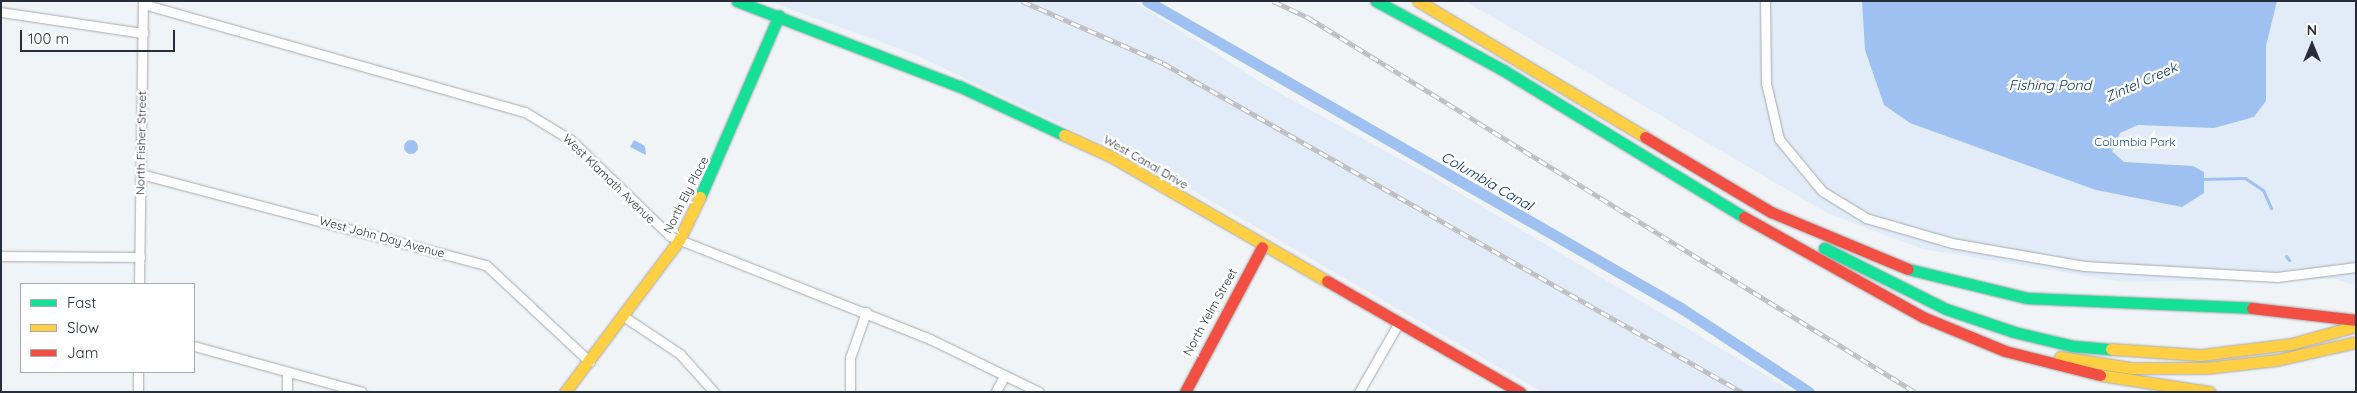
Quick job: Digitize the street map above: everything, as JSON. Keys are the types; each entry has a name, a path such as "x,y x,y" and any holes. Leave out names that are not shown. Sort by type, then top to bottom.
{"main road":[{"name":"West Canal Drive","path":"737,1 779,15 959,86 1112,157 1262,247 1520,392"},
{"path":"1376,1 1502,70 1845,278 1943,326 2020,357 2091,375 2210,392"},
{"path":"1418,1 1744,197 1812,241 1909,292 1989,324 2052,342 2120,352 2200,355 2291,344 2356,326"},
{"path":"1422,1 1440,14"},
{"name":"North Ely Place","path":"565,392 590,362 679,240 724,149 779,15"},
{"path":"1744,197 1866,256 1990,292 2064,302 2268,309 2351,319"},
{"name":"North Yelm Street","path":"1185,392 1262,247"},
{"path":"1845,278 1988,338 2110,365 2167,369 2234,366 2356,342"}],"street":[{"path":"1765,1 1766,83 1777,134 1813,183 1866,218 1952,243 2084,266 2277,277 2356,267"},
{"name":"North Fisher Street","path":"139,283 143,3"},
{"name":"West Klamath Avenue","path":"143,3 525,112 570,140 662,231 679,240 866,312 1038,392"},
{"path":"1,12 142,34"},
{"name":"West John Day Avenue","path":"141,174 486,265 590,362"},
{"path":"1,256 140,257"},
{"path":"850,392 850,358 866,312"},
{"path":"623,316 680,354 714,392"},
{"path":"1359,392 1398,324"},
{"path":"195,346 362,392"},
{"path":"287,372 287,392"},
{"path":"138,373 138,392"},
{"path":"996,390 1005,375"}],"green space":[{"path":"768,1 1134,1 1267,86 1429,175 1794,392 1542,392 1159,171 916,55"},
{"name":"Columbia Park","path":"1465,1 2356,1 2356,286 2334,279 2122,282 1922,249 1827,213"}],"water":[{"name":"Fishing Pond","path":"1862,1 2277,1 2266,46 2266,101 2254,117 2214,128 2138,125 2120,133 2112,151 2124,162 2193,166 2204,172 2204,193 2182,207 2096,190 1910,123 1884,105 1865,50"},
{"path":"408,140 414,140 418,147 414,154 408,154 404,150 404,144"},
{"path":"634,140 645,146 646,155 630,147"}],"waterway":[{"name":"Columbia Canal","path":"1147,1 1681,308 1809,392"},
{"name":"Zintel Creek","path":"2200,179 2245,178 2263,190 2271,208"},
{"name":"Zintel Creek","path":"2286,256 2289,260"}],"railway":[{"path":"1022,1 1163,63 1742,392"},
{"path":"1273,1 1309,18 1915,392"}],"traffic: fast":[{"path":"737,1 959,86 1064,135"},
{"path":"1376,1 1503,70 1744,217"},
{"path":"700,197 779,15"},
{"path":"1824,248 1946,309 2014,332 2073,346 2111,349"},
{"path":"1908,269 2027,298 2252,308"}],"traffic: slow":[{"path":"1418,1 1645,137"},
{"path":"1064,135 1112,157 1327,281"},
{"path":"565,392 679,240 700,197"},
{"path":"2111,349 2201,355 2291,344 2356,326"},
{"path":"2060,357 2131,368 2206,368 2277,360 2356,342"},
{"path":"2100,375 2210,392"}],"traffic: jam":[{"path":"1645,137 1771,212 1908,269"},
{"path":"1744,217 1923,317 2005,351 2100,375"},
{"path":"1185,392 1262,247"},
{"path":"1327,281 1520,392"},
{"path":"2252,308 2356,320"}]}
